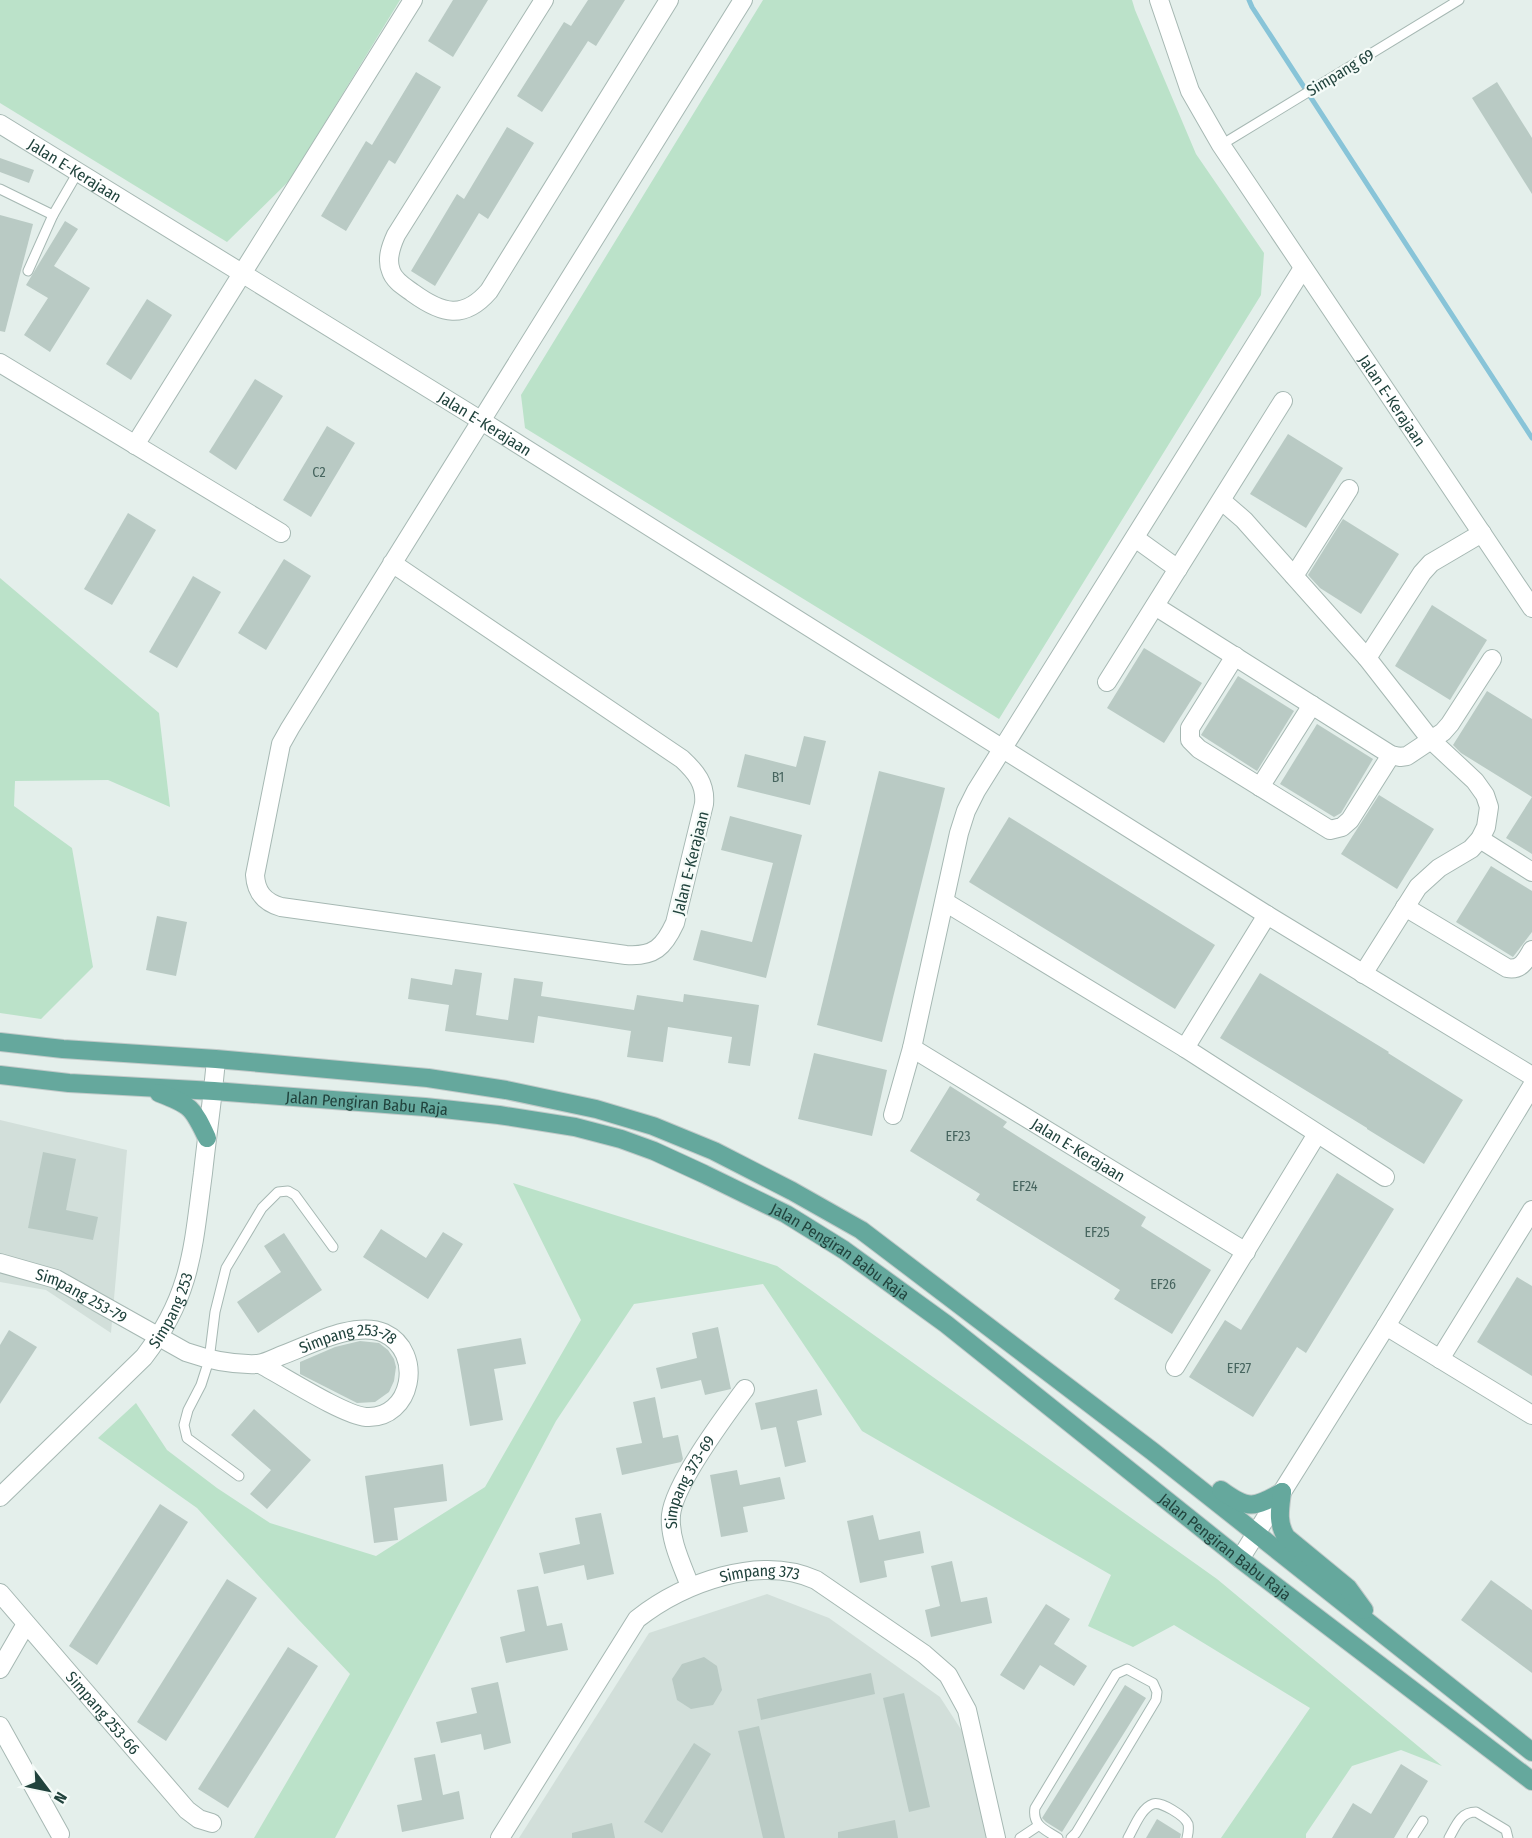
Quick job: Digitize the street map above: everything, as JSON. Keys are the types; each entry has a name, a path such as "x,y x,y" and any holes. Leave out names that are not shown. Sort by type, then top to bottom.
{"main road":[{"name":"Jalan Pengiran Babu Raja","path":"0,1042 428,1078 546,1096 596,1108 653,1126 714,1151 861,1230 1257,1532 1532,1752"},
{"name":"Jalan Pengiran Babu Raja","path":"0,1075 69,1083 425,1107 564,1125 621,1139 694,1169 786,1214 854,1257 946,1324 1240,1559 1532,1781"},
{"path":"143,1087 176,1099 192,1109 207,1138"},
{"path":"1126,1431 1168,1452 1242,1504 1253,1506 1261,1504 1282,1492"},
{"path":"1282,1492 1279,1519 1286,1537 1348,1588 1377,1628"}],"street":[{"path":"135,445 413,0"},
{"path":"544,0 396,235 390,250 391,272 398,282 439,308 450,312 463,310 478,303 489,291 669,0"},
{"path":"392,563 743,0"},
{"name":"Jalan E-Kerajaan","path":"1159,0 1190,91 1221,145 1532,608"},
{"name":"Jalan E-Kerajaan","path":"0,124 480,420 1267,915 1532,1077"},
{"path":"893,1116 912,1048 966,811 1002,748 1303,268"},
{"path":"0,363 281,533"},
{"path":"1107,682 1283,401"},
{"path":"1294,576 1349,489"},
{"path":"1222,501 1244,520 1367,658 1431,740 1475,781 1485,795 1489,807 1488,818 1480,839 1472,849 1429,876 1418,887 1363,974"},
{"path":"1367,658 1422,573 1431,563 1482,533"},
{"path":"1135,538 1178,569"},
{"name":"Jalan E-Kerajaan","path":"392,563 692,768 703,785 704,804 675,923 661,946 638,956 281,907 260,895 255,887 255,874 281,744 392,563"},
{"path":"1155,606 1391,755 1400,758 1407,756 1443,732 1492,659"},
{"path":"1235,656 1190,728 1190,740 1199,749 1330,830 1336,830 1350,820 1391,755"},
{"path":"1260,787 1312,705"},
{"path":"1480,839 1532,872"},
{"path":"945,902 1185,1048 1385,1177"},
{"path":"1405,907 1507,968 1520,967 1532,950"},
{"path":"1185,1048 1267,915"},
{"name":"Jalan E-Kerajaan","path":"912,1048 1246,1252"},
{"name":"Simpang 253","path":"0,1497 144,1357 160,1336 182,1292 192,1257 214,1091 216,1059"},
{"path":"1240,1559 1386,1326 1532,1086"},
{"path":"1175,1367 1317,1134"},
{"path":"1440,1359 1527,1229 1532,1210"},
{"name":"Simpang 253-79","path":"0,1263 56,1279 160,1336"},
{"path":"1386,1326 1532,1414"},
{"name":"Simpang 253-78","path":"160,1336 186,1352 209,1360 260,1364 336,1406 365,1417 376,1416 395,1407 408,1383 410,1367 406,1354 396,1341 372,1329 348,1332 260,1364"},
{"name":"Simpang 373-69","path":"690,1586 672,1529 672,1507 678,1492 709,1440 745,1389"},
{"name":"Simpang 373","path":"500,1838 637,1619 690,1586 718,1578 764,1570 800,1573 816,1580 924,1654 948,1675 967,1710 996,1838"},
{"name":"Simpang 253-66","path":"0,1593 187,1810 199,1819 212,1822"},
{"path":"0,1669 26,1624"},
{"path":"0,1726 60,1834"}],"lane":[{"name":"Simpang 69","path":"1221,145 1459,0"},
{"path":"28,271 53,215 78,172"},
{"path":"0,189 53,215"},
{"path":"239,1476 187,1438 184,1425 209,1360 215,1312 226,1268 262,1208 279,1192 288,1191 295,1195 333,1247"},
{"path":"1058,1838 1038,1826 1034,1817 1035,1808 1116,1674 1124,1669 1131,1670 1153,1683 1157,1692 1156,1700 1077,1833 1071,1838"},
{"path":"1128,1838 1147,1808 1153,1803 1168,1807 1185,1820 1188,1829 1187,1838"},
{"path":"1449,1838 1461,1818 1471,1812 1476,1812 1506,1830 1508,1838"},
{"path":"1412,1838 1423,1821"},
{"path":"1020,1838 1038,1826"}],"shaded area":[{"path":"0,1120 127,1150 111,1333 46,1290 0,1282"},
{"path":"767,1594 829,1618 940,1697 964,1734 987,1838 519,1838 649,1633"}],"green space":[{"path":"0,0 400,0 290,180 227,242 0,103"},
{"path":"763,0 1132,0 1196,154 1264,253 1261,295 999,719 525,428 521,395"},
{"path":"0,578 159,713 170,807 108,780 15,781 14,806 72,848 93,967 41,1019 0,1013"},
{"path":"513,1183 777,1266 1217,1579 1442,1766 1401,1750 1352,1766 1306,1834 1306,1838 1221,1838 1310,1708 1174,1625 1133,1647 1088,1626 1111,1575 862,1431 763,1284 634,1304 556,1421 335,1838 254,1838 350,1674 197,1508 98,1438 136,1403 167,1450 217,1488 270,1523 376,1556 485,1487 581,1320"}],"building":[{"path":"453,0 488,0 453,57 428,41"},
{"path":"588,0 625,0 596,46 588,41 542,112 517,96 564,22 571,26"},
{"path":"416,72 441,87 395,164 389,160 346,231 321,216 366,141 372,145"},
{"path":"1497,82 1532,138 1532,194 1472,98"},
{"path":"507,127 534,143 488,219 479,213 435,286 411,271 457,194 464,199"},
{"path":"0,158 34,170 29,183 0,172"},
{"path":"0,215 33,224 5,332 0,331"},
{"path":"65,221 78,229 54,266 90,288 50,352 24,335 48,298 26,285"},
{"path":"147,299 172,315 131,380 106,364"},
{"path":"255,379 283,396 236,470 209,452"},
{"path":"327,426 355,443 311,517 283,500"},
{"path":"1288,434 1343,468 1306,528 1250,494"},
{"path":"128,513 156,530 112,605 84,589"},
{"path":"1343,519 1399,554 1361,614 1320,588 1308,575"},
{"path":"284,559 311,576 266,650 238,633"},
{"path":"193,576 221,592 177,668 149,652"},
{"path":"1432,605 1487,640 1450,700 1395,666"},
{"path":"1144,648 1202,683 1164,743 1107,708"},
{"path":"1238,676 1294,711 1257,771 1201,735"},
{"path":"1487,691 1532,719 1532,797 1461,753 1453,745"},
{"path":"1317,724 1373,759 1341,813 1334,817 1280,784"},
{"path":"804,736 826,741 810,805 737,787 745,754 796,767"},
{"path":"879,771 945,788 882,1042 817,1025"},
{"path":"1379,795 1434,829 1397,889 1341,854"},
{"path":"1532,797 1532,854 1506,838"},
{"path":"730,816 802,835 766,978 693,960 701,930 752,942 773,863 721,850"},
{"path":"1009,817 1215,945 1175,1009 969,882"},
{"path":"1491,866 1532,891 1532,932 1513,957 1456,922"},
{"path":"157,916 187,922 176,976 146,970"},
{"path":"455,969 482,973 476,1015 508,1020 514,978 543,982 541,996 634,1010 637,995 683,1002 684,994 759,1005 750,1066 728,1063 732,1037 668,1027 663,1062 627,1057 631,1031 538,1016 534,1043 445,1031 449,1005 408,999 411,978 452,985"},
{"path":"1260,973 1463,1100 1424,1164 1220,1038"},
{"path":"814,1053 887,1070 872,1136 798,1119"},
{"path":"950,1086 1007,1122 1003,1127 1146,1217 1141,1226 1211,1270 1172,1334 1114,1299 1120,1290 976,1200 980,1194 910,1151"},
{"path":"43,1152 76,1159 66,1210 98,1217 93,1240 28,1228"},
{"path":"1337,1173 1394,1209 1306,1353 1297,1347 1253,1417 1189,1377 1225,1320 1241,1330"},
{"path":"381,1229 426,1258 443,1232 463,1244 428,1299 363,1257"},
{"path":"284,1233 322,1290 258,1333 237,1302 281,1272 264,1246"},
{"path":"1517,1277 1532,1286 1532,1376 1477,1342"},
{"path":"718,1327 731,1389 705,1395 701,1380 661,1389 656,1368 697,1358 692,1333"},
{"path":"9,1330 37,1347 0,1404 0,1345"},
{"path":"521,1338 526,1364 494,1369 503,1420 470,1426 457,1349"},
{"path":"360,1341 379,1343 388,1350 396,1367 394,1381 389,1392 375,1402 357,1403 300,1374 300,1362 335,1347"},
{"path":"817,1389 822,1415 797,1421 806,1462 785,1467 776,1427 761,1430 755,1403"},
{"path":"655,1397 663,1438 678,1435 683,1459 681,1462 622,1475 616,1448 642,1443 633,1402"},
{"path":"254,1409 311,1460 267,1509 250,1494 271,1470 231,1435"},
{"path":"443,1464 447,1501 394,1508 398,1540 374,1543 365,1476"},
{"path":"737,1470 740,1485 780,1477 785,1499 743,1507 748,1532 721,1537 710,1475"},
{"path":"160,1504 188,1522 97,1665 69,1646"},
{"path":"601,1513 614,1574 587,1580 584,1565 544,1574 539,1553 580,1544 575,1518"},
{"path":"873,1515 879,1540 920,1531 924,1553 884,1561 887,1577 860,1583 847,1521"},
{"path":"952,1561 961,1602 987,1597 992,1623 931,1637 925,1610 940,1606 931,1566"},
{"path":"227,1579 257,1598 166,1741 137,1722"},
{"path":"1491,1580 1532,1610 1532,1673 1461,1620"},
{"path":"538,1586 547,1626 562,1623 568,1650 506,1663 500,1637 525,1631 517,1590"},
{"path":"1046,1604 1070,1619 1054,1644 1087,1666 1074,1686 1040,1665 1024,1690 1000,1675"},
{"path":"288,1647 318,1666 228,1808 198,1789"},
{"path":"704,1657 717,1666 722,1690 713,1705 691,1709 677,1700 672,1679 682,1664"},
{"path":"871,1673 875,1694 761,1720 757,1699"},
{"path":"498,1682 511,1743 484,1750 481,1734 441,1743 436,1722 477,1713 471,1688"},
{"path":"1125,1685 1146,1698 1062,1832 1042,1818"},
{"path":"904,1693 930,1807 909,1812 883,1698"},
{"path":"759,1726 785,1838 763,1838 738,1731"},
{"path":"694,1743 711,1754 662,1833 644,1822"},
{"path":"435,1754 443,1795 459,1791 464,1819 402,1832 397,1805 422,1800 414,1758"},
{"path":"1401,1764 1428,1781 1394,1838 1332,1838 1353,1803 1371,1814"},
{"path":"1157,1819 1181,1834 1180,1838 1146,1838"},
{"path":"895,1820 898,1838 838,1838 838,1832"},
{"path":"612,1823 615,1838 572,1838 572,1833"}],"waterway":[{"path":"1249,0 1532,438"}]}
